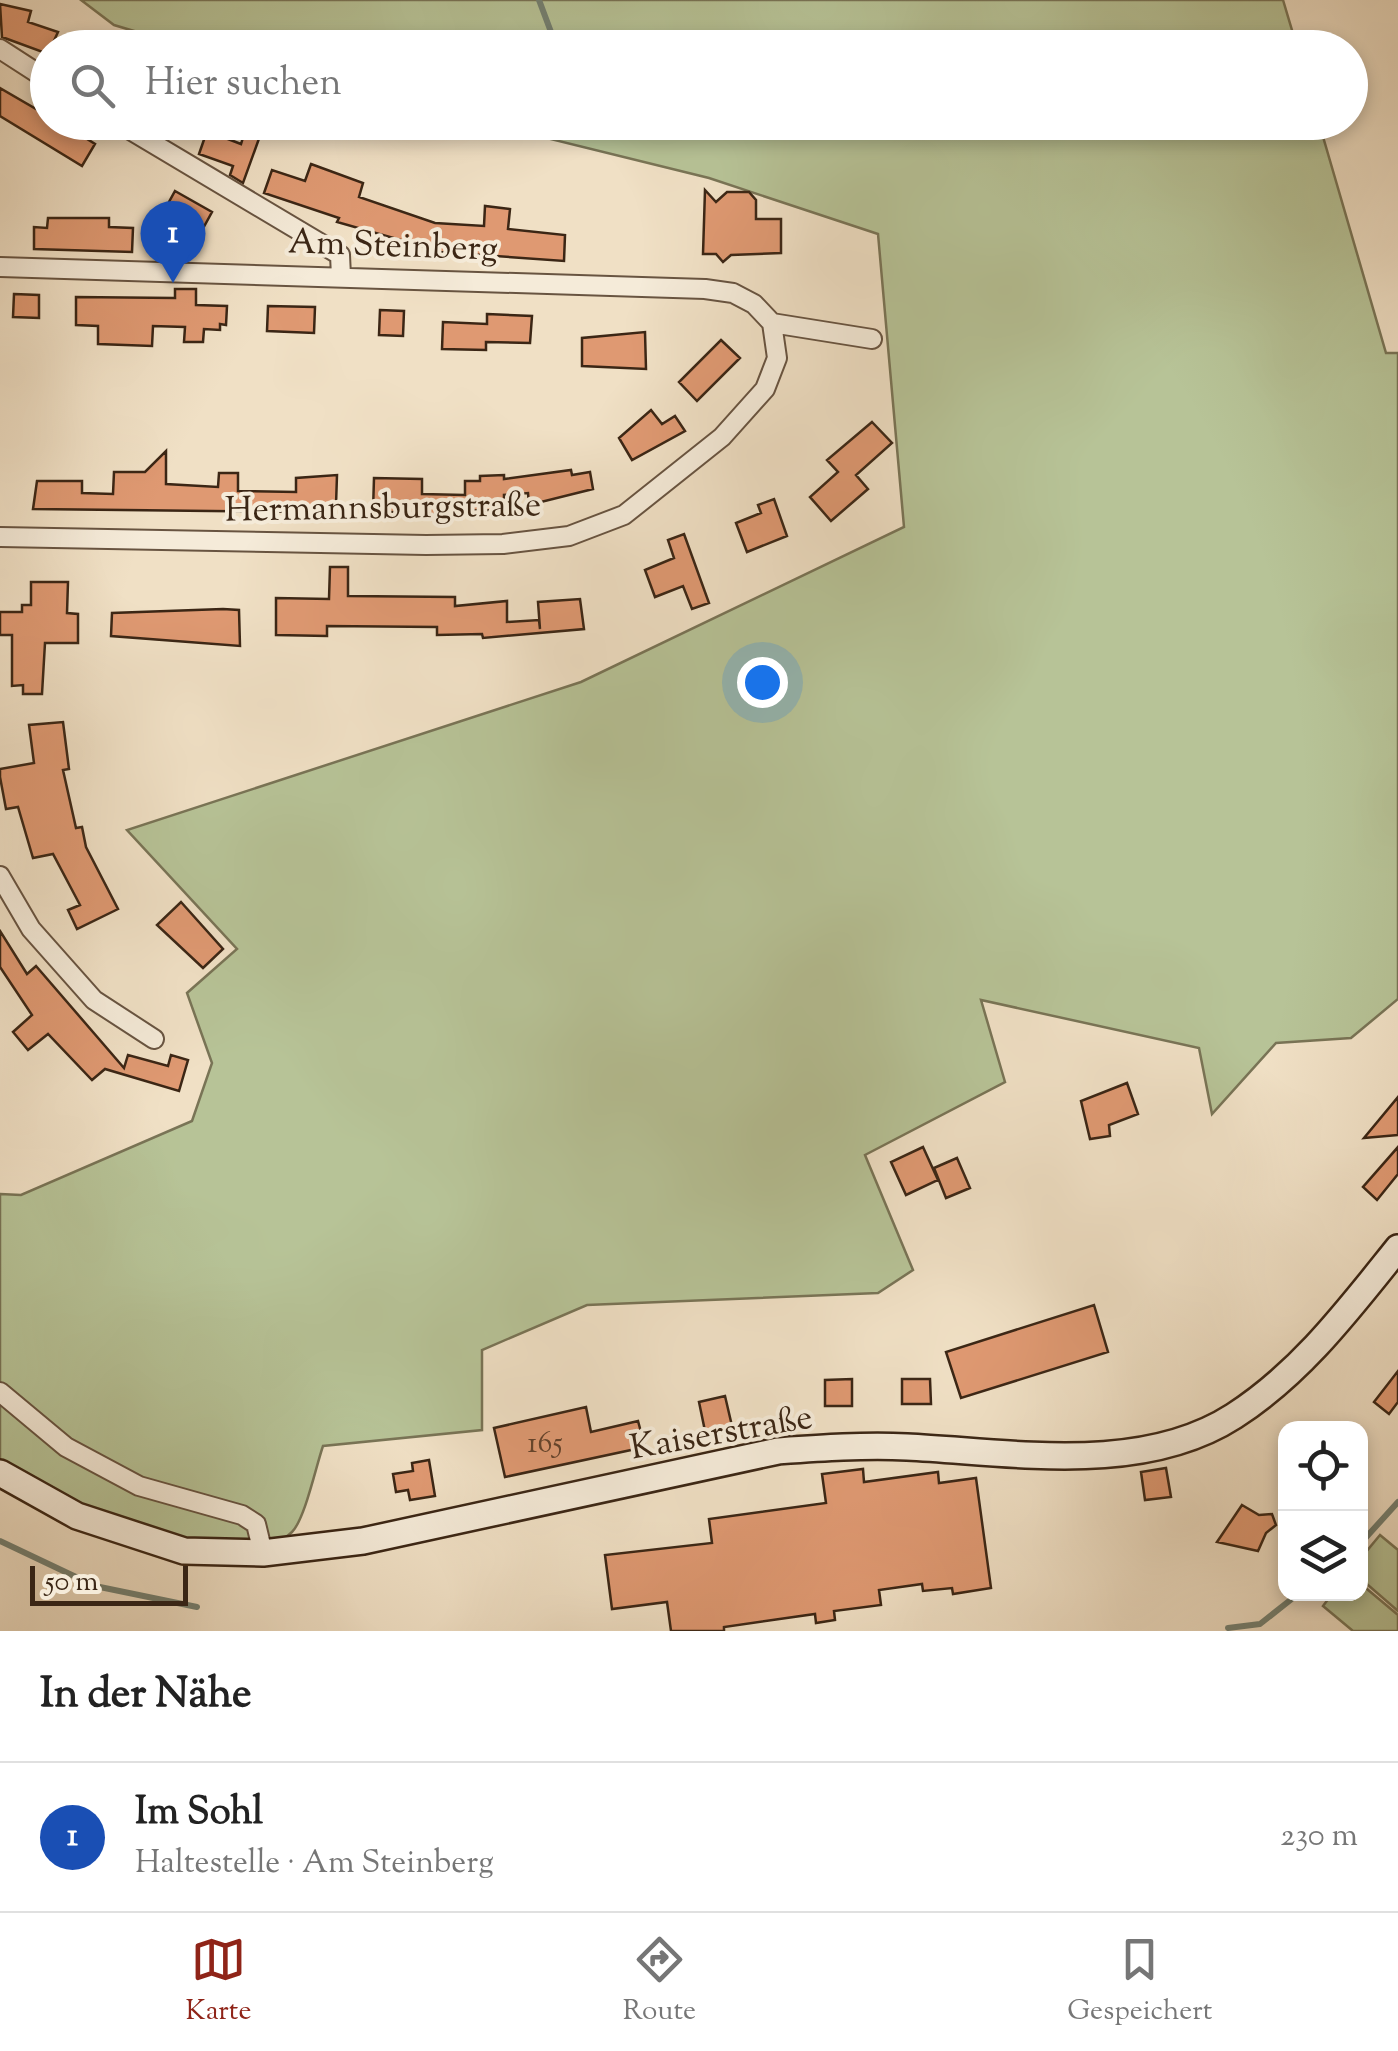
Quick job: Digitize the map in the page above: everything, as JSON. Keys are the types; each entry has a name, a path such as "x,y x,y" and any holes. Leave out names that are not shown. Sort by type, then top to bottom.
{"street":[{"path":"0,49 30,68"},
{"path":"147,140 340,255 341,276"},
{"name":"Am Steinberg","path":"0,267 705,289 733,294 754,304 772,323"},
{"path":"772,323 872,339"},
{"name":"Hermannsburgstraße","path":"0,537 426,545 504,544 569,536 624,516 722,437 765,389 777,358 772,323"},
{"path":"0,876 31,929 94,1000 154,1039"},
{"name":"Kaiserstraße","path":"0,1473 77,1516 184,1551 263,1553 363,1541 778,1451 844,1446 1104,1453 1190,1438 1232,1418 1282,1381 1339,1321 1398,1248"},
{"path":"0,1392 66,1446 139,1486 242,1515 256,1524 263,1553"}],"green space":[{"path":"81,0 1283,0 1292,30 131,30 114,25"},
{"path":"555,140 1324,140 1386,353 1398,353 1398,999 1351,1038 1276,1043 1212,1114 1199,1048 981,1000 1005,1082 865,1155 913,1270 878,1293 587,1305 482,1350 482,1430 323,1446 297,1525 264,1549 230,1554 190,1549 148,1537 0,1473 0,1194 21,1195 192,1121 212,1063 187,993 237,949 127,830 581,682 904,527 878,234 709,178"},
{"path":"1380,1535 1398,1550 1398,1611 1368,1585 1368,1550"},
{"path":"1368,1590 1398,1615 1398,1631 1353,1631 1323,1606 1327,1601 1368,1601"}],"building":[{"path":"0,4 31,11 28,22 52,30 30,30 30,47 2,37"},
{"path":"0,88 30,106 30,134 0,116"},
{"path":"39,140 89,140 95,144 82,166"},
{"path":"204,140 241,144 242,140 258,140 243,183 230,175 233,166 199,154"},
{"path":"311,164 363,183 359,197 435,223 484,226 485,206 510,209 508,229 565,235 564,261 425,251 425,247 337,222 339,218 264,193 272,170 305,181"},
{"path":"705,190 716,202 727,192 749,192 756,200 756,219 781,219 781,253 731,255 723,262 716,254 703,254"},
{"path":"175,191 212,212 201,232 164,211"},
{"path":"48,218 109,218 109,227 133,228 132,252 34,249 34,227 47,228"},
{"path":"175,289 196,289 196,305 227,306 226,325 220,324 220,330 204,329 203,342 184,342 185,327 153,326 152,346 98,344 98,326 76,325 76,297 175,298"},
{"path":"14,294 39,295 39,318 13,317"},
{"path":"268,306 315,307 314,333 267,331"},
{"path":"380,310 404,311 403,336 379,335"},
{"path":"487,314 532,316 530,343 486,342 486,350 442,349 443,322 487,324"},
{"path":"645,332 646,369 582,366 582,338"},
{"path":"721,340 740,358 697,401 679,382"},
{"path":"651,410 662,424 675,416 685,431 632,460 619,438"},
{"path":"872,422 892,443 856,475 868,489 831,521 810,497 838,472 827,460"},
{"path":"166,451 166,484 218,487 219,473 238,473 238,491 296,492 296,478 337,475 336,505 308,508 308,512 33,509 37,481 82,481 82,493 113,494 114,472 145,472"},
{"path":"571,470 572,475 590,472 593,489 529,505 528,493 504,495 504,510 446,511 446,515 373,511 374,478 422,479 422,494 465,495 465,481 480,481 480,476 504,475 504,479"},
{"path":"774,499 787,536 747,552 736,523 761,513 758,505"},
{"path":"684,534 709,603 692,609 683,586 655,597 645,570 674,558 668,540"},
{"path":"330,567 348,567 348,596 455,597 455,606 507,601 507,622 539,620 540,629 538,602 580,599 584,629 483,638 482,634 437,635 437,627 327,626 327,636 276,635 276,598 329,599"},
{"path":"31,582 68,582 67,613 78,614 78,643 45,643 42,694 23,694 23,685 12,686 12,635 0,635 0,612 22,612 22,605 31,605"},
{"path":"239,610 240,646 111,636 112,613"},
{"path":"63,722 69,769 63,770 76,828 82,827 86,847 118,909 77,929 68,910 80,905 53,854 33,858 18,807 6,809 0,777 0,769 34,763 29,725"},
{"path":"181,902 223,949 203,968 157,925"},
{"path":"0,931 27,974 36,966 124,1068 128,1055 168,1066 171,1055 188,1060 179,1091 105,1069 92,1080 48,1034 28,1050 13,1032 32,1015 0,967"},
{"path":"1127,1083 1138,1114 1109,1125 1110,1136 1090,1139 1081,1101"},
{"path":"1398,1097 1398,1135 1364,1138"},
{"path":"923,1147 938,1180 906,1195 891,1162"},
{"path":"1398,1147 1398,1174 1377,1200 1363,1187"},
{"path":"957,1158 970,1188 946,1198 934,1168"},
{"path":"1094,1305 1108,1352 961,1398 946,1352"},
{"path":"1398,1371 1398,1402 1389,1414 1374,1402"},
{"path":"852,1379 852,1406 825,1406 825,1380"},
{"path":"902,1379 930,1379 931,1404 902,1404"},
{"path":"725,1396 732,1426 705,1431 699,1402"},
{"path":"586,1407 591,1432 638,1421 645,1447 505,1477 494,1428"},
{"path":"429,1460 435,1496 410,1500 408,1490 396,1492 393,1474 413,1471 412,1463"},
{"path":"1166,1468 1171,1497 1145,1500 1141,1472"},
{"path":"863,1469 864,1482 938,1472 939,1483 976,1478 991,1588 953,1594 952,1588 923,1591 922,1584 879,1590 881,1605 834,1611 835,1620 816,1623 815,1614 724,1627 724,1631 671,1631 667,1602 612,1609 605,1555 712,1543 709,1519 826,1503 822,1474"},
{"path":"1242,1505 1259,1515 1272,1514 1276,1525 1266,1533 1258,1551 1217,1542"}],"waterway":[{"path":"539,0 550,30"},
{"path":"1368,1535 1398,1502"},
{"path":"0,1541 95,1586 197,1607"},
{"path":"1228,1628 1260,1624 1289,1601"}],"place":[{"name":"Im Sohl","path":"173,283"}]}
